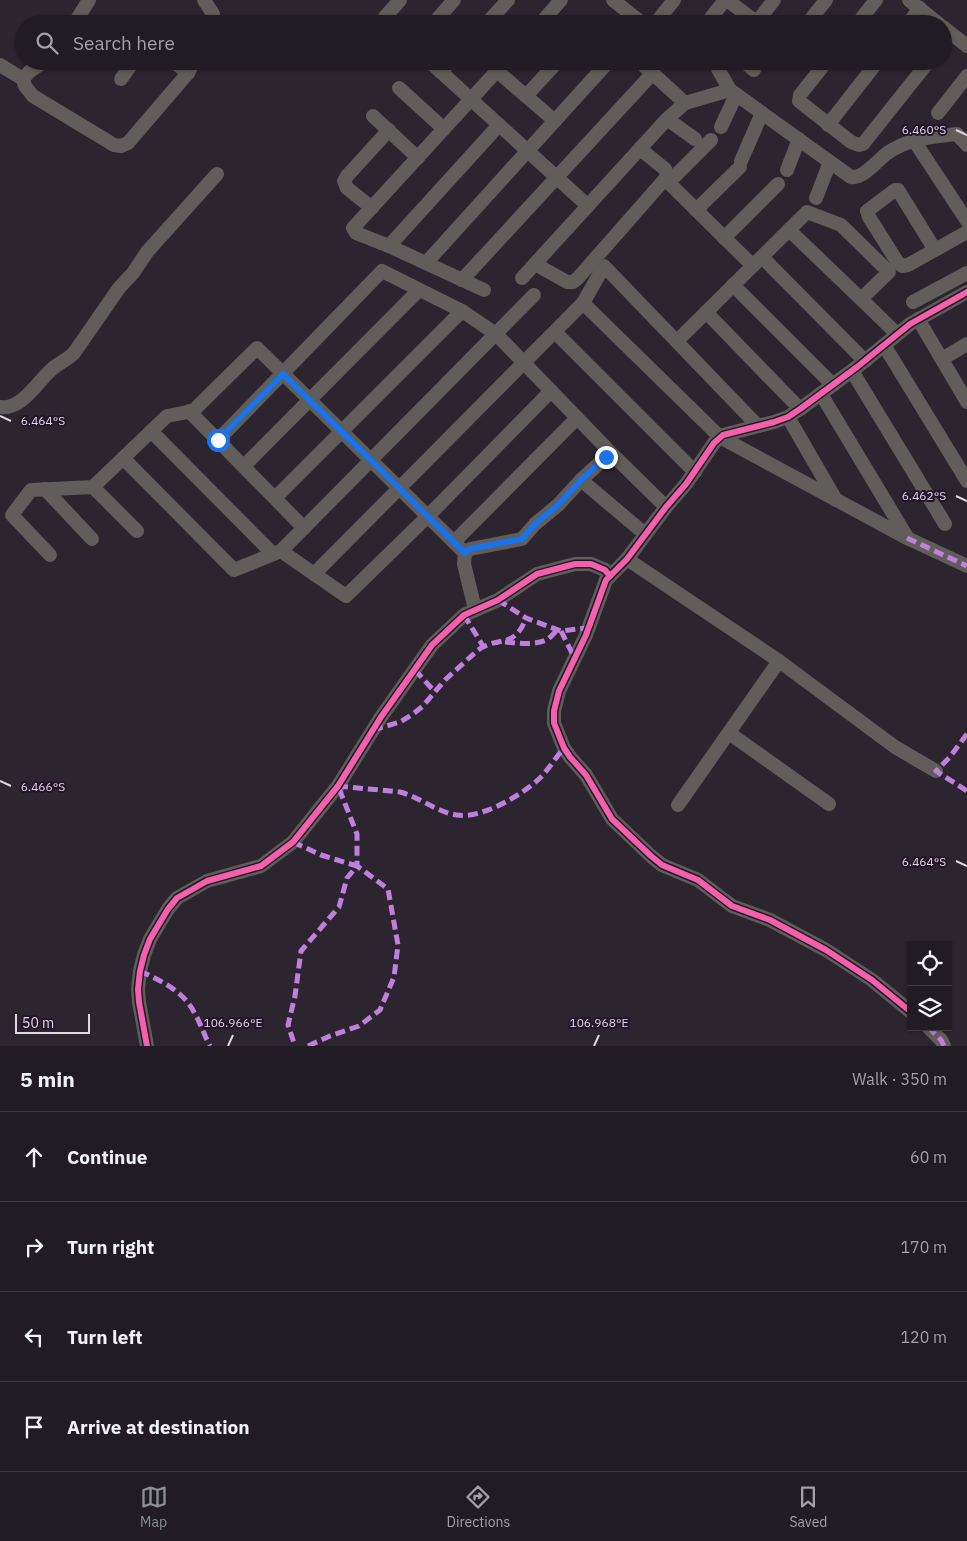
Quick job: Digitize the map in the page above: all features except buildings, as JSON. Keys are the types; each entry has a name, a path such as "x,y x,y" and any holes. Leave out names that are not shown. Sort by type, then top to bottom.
{"street":[{"path":"80,15 89,0"},
{"path":"204,0 213,15"},
{"path":"386,15 400,0"},
{"path":"441,15 454,0"},
{"path":"494,15 508,0"},
{"path":"548,15 561,0"},
{"path":"662,15 674,0"},
{"path":"714,15 726,0 747,15"},
{"path":"764,15 774,0"},
{"path":"814,15 826,0"},
{"path":"864,15 876,0"},
{"path":"619,2 633,15"},
{"path":"914,4 928,15"},
{"path":"952,38 967,46"},
{"path":"0,65 23,79 28,91 38,100 76,120 114,144 121,146 128,142 145,124 189,70"},
{"path":"23,79 31,70"},
{"path":"121,78 127,70"},
{"path":"484,290 353,230 354,226 497,70"},
{"path":"504,70 526,96 554,122"},
{"path":"526,96 550,70"},
{"path":"426,263 601,70"},
{"path":"648,70 697,104"},
{"path":"719,70 733,92 851,177 855,178 861,175 887,153 913,140 962,132 967,145"},
{"path":"820,70 800,95 799,99 828,125 859,145 863,144 922,70"},
{"path":"828,125 871,70"},
{"path":"441,72 588,206"},
{"path":"462,280 652,74"},
{"path":"938,113 967,76"},
{"path":"399,88 444,129"},
{"path":"522,278 666,119 697,104 733,92"},
{"path":"721,127 733,92"},
{"path":"696,210 740,164 762,113"},
{"path":"373,116 418,158"},
{"path":"666,119 695,139"},
{"path":"389,246 499,125"},
{"path":"372,208 347,188 344,181 389,130"},
{"path":"787,170 799,139"},
{"path":"711,140 672,180 671,185 724,238 757,261 865,361"},
{"path":"913,140 967,221"},
{"path":"535,264 568,282 573,282 578,278 667,176 664,170 640,149"},
{"path":"816,198 830,162"},
{"path":"0,407 6,408 22,400 49,371 74,353 119,288 133,273 147,252 217,174"},
{"path":"724,238 778,184"},
{"path":"935,250 898,190 895,190 867,211 898,263 902,266 908,265 935,250 967,232"},
{"path":"677,341 807,212 841,225 889,272 861,299"},
{"path":"789,230 897,334"},
{"path":"314,574 583,304 604,266 758,426"},
{"path":"218,440 382,271 462,311 496,334 666,507"},
{"path":"913,302 967,273"},
{"path":"733,285 833,386"},
{"path":"244,466 420,290"},
{"path":"907,1009 872,980 826,950 770,920 732,906 698,880 662,865 612,819 586,775 564,748 554,723 554,711 559,691 586,635 604,586 610,576 627,560 720,437 730,432 788,417 833,386 918,319 967,292"},
{"path":"123,458 234,570 277,552 304,528 534,296"},
{"path":"583,304 720,437 907,538 967,566"},
{"path":"274,498 462,311"},
{"path":"706,312 800,409"},
{"path":"918,319 965,396"},
{"path":"556,332 695,472"},
{"path":"942,359 967,344"},
{"path":"884,345 967,481"},
{"path":"50,555 12,515 31,490 93,487 167,416 192,411 257,348 465,553"},
{"path":"852,371 945,524"},
{"path":"151,431 277,552 346,596 551,391"},
{"path":"821,394 907,538"},
{"path":"190,411 304,528"},
{"path":"788,417 836,500"},
{"path":"454,542 577,418"},
{"path":"475,609 464,564 465,553 470,549 522,539 581,480 606,457 613,455"},
{"path":"581,480 645,534"},
{"path":"93,487 137,531"},
{"path":"44,489 92,540"},
{"path":"627,560 779,661 895,747 936,771"},
{"path":"147,1046 139,1002 140,971 150,939 177,898 207,881 250,871 260,866 292,842 338,786 381,716 432,645 464,615 498,600 537,574 575,564 591,564 605,570 610,576"},
{"path":"678,805 779,661"},
{"path":"729,733 829,804"},
{"path":"932,1031 944,1046"}],"marked path":[{"path":"907,538 967,566"},
{"path":"498,600 526,618 561,631 587,628"},
{"path":"464,615 483,646"},
{"path":"373,730 400,722 413,714 423,706 445,680 478,650 511,638 521,628 526,618"},
{"path":"505,642 538,643 548,639 557,630"},
{"path":"561,631 575,659"},
{"path":"415,670 435,692"},
{"path":"967,734 950,757 936,771 967,791"},
{"path":"338,786 400,792 442,811 457,815 467,815 490,810 523,792 540,778 564,748"},
{"path":"308,1046 359,1026 380,1010 394,977 398,945 388,889 357,866 357,834 338,786"},
{"path":"293,842 321,855 357,866 347,878 339,907 301,951 295,996 288,1025 295,1046"},
{"path":"140,971 171,988 185,999 197,1018 210,1046"},
{"path":"932,1031 944,1046"}],"cycle path":[{"path":"907,1009 872,980 826,950 770,920 732,906 698,880 662,865 651,856 612,819 586,775 570,757 564,748 554,723 554,711 559,691 586,635 606,580 627,559 686,484 714,443 723,435 788,417 857,367 910,324 967,292"},
{"path":"147,1046 139,1002 140,971 150,939 177,898 207,881 261,866 293,842 338,786 381,717 432,645 464,615 498,600 537,574 575,564 591,564 605,570 610,576"}],"route":[{"path":"218,440 283,374 465,553 470,549 522,539 535,524 558,505 606,457"}]}
